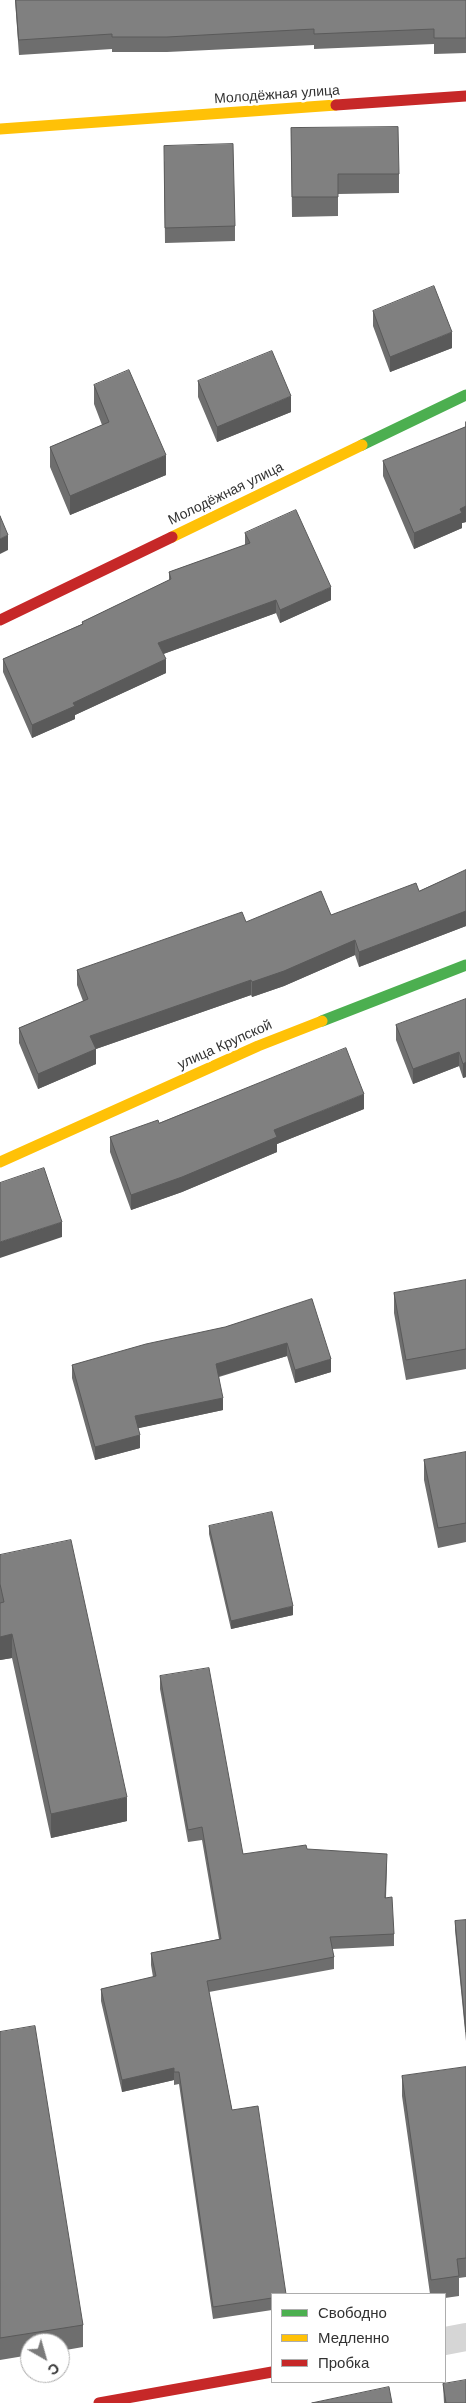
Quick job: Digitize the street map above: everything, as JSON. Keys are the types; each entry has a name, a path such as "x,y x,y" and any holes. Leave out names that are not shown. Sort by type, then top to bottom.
{"street":[{"name":"Молодёжная улица","path":"0,129 466,96"},
{"name":"Молодёжная улица","path":"0,620 466,395"},
{"name":"улица Крупской","path":"0,1162 258,1046 466,965"},
{"path":"446,2341 466,2337"},
{"path":"99,2403 271,2372"}],"building":[{"path":"16,0 466,0 466,38 434,38 434,29 314,34 314,29 167,37 112,37 112,34 19,40"},
{"path":"398,127 399,174 338,174 338,197 292,197 291,128"},
{"path":"233,144 235,226 165,228 164,146"},
{"path":"434,286 452,332 390,357 373,311"},
{"path":"272,351 291,396 217,427 198,381"},
{"path":"129,370 166,455 70,496 50,447 109,422 94,385"},
{"path":"466,427 466,506 460,509 462,513 414,533 383,461"},
{"path":"296,510 331,587 280,610 276,600 158,643 166,659 73,703 75,706 32,725 3,659 83,624 82,622 171,579 169,572 250,543 245,533"},
{"path":"0,516 8,535 0,539"},
{"path":"466,870 466,911 359,952 355,940 284,971 252,982 251,980 90,1036 96,1049 38,1074 19,1028 88,999 77,970 242,912 246,922 321,891 331,915 416,883 419,891"},
{"path":"466,999 466,1062 463,1064 459,1052 413,1069 396,1025"},
{"path":"346,1048 364,1094 274,1130 277,1137 182,1177 131,1195 110,1137 158,1120 159,1123"},
{"path":"44,1168 62,1222 0,1242 0,1183"},
{"path":"466,1280 466,1349 406,1360 394,1293"},
{"path":"312,1299 331,1359 295,1370 287,1343 216,1364 223,1398 135,1416 140,1435 95,1447 72,1365 146,1344 225,1327"},
{"path":"466,1452 466,1523 438,1528 424,1460"},
{"path":"272,1512 293,1606 231,1621 209,1526"},
{"path":"71,1540 127,1797 51,1814 12,1634 0,1637 0,1603 4,1602 0,1584 0,1555"},
{"path":"209,1668 243,1854 306,1845 307,1849 387,1854 385,1898 392,1897 394,1934 330,1937 334,1957 207,1981 232,2110 258,2106 286,2293 271,2293 271,2298 213,2307 179,2072 174,2072 174,2068 122,2080 101,1989 156,1976 151,1953 221,1939 202,1827 188,1830 160,1676"},
{"path":"466,1920 466,2032 455,1921"},
{"path":"35,2026 83,2325 32,2333 20,2333 20,2335 0,2338 0,2032"},
{"path":"466,2067 466,2258 457,2259 459,2276 431,2280 402,2076"},
{"path":"466,2380 466,2403 446,2403 443,2384"},
{"path":"389,2387 392,2403 312,2403"}],"traffic: fast":[{"path":"362,445 466,395"},
{"path":"322,1021 466,965"}],"traffic: slow":[{"path":"0,129 336,105"},
{"path":"172,537 362,445"},
{"path":"0,1162 258,1046 322,1021"}],"traffic: jam":[{"path":"336,105 466,96"},
{"path":"0,620 172,537"},
{"path":"99,2403 271,2372"}]}
